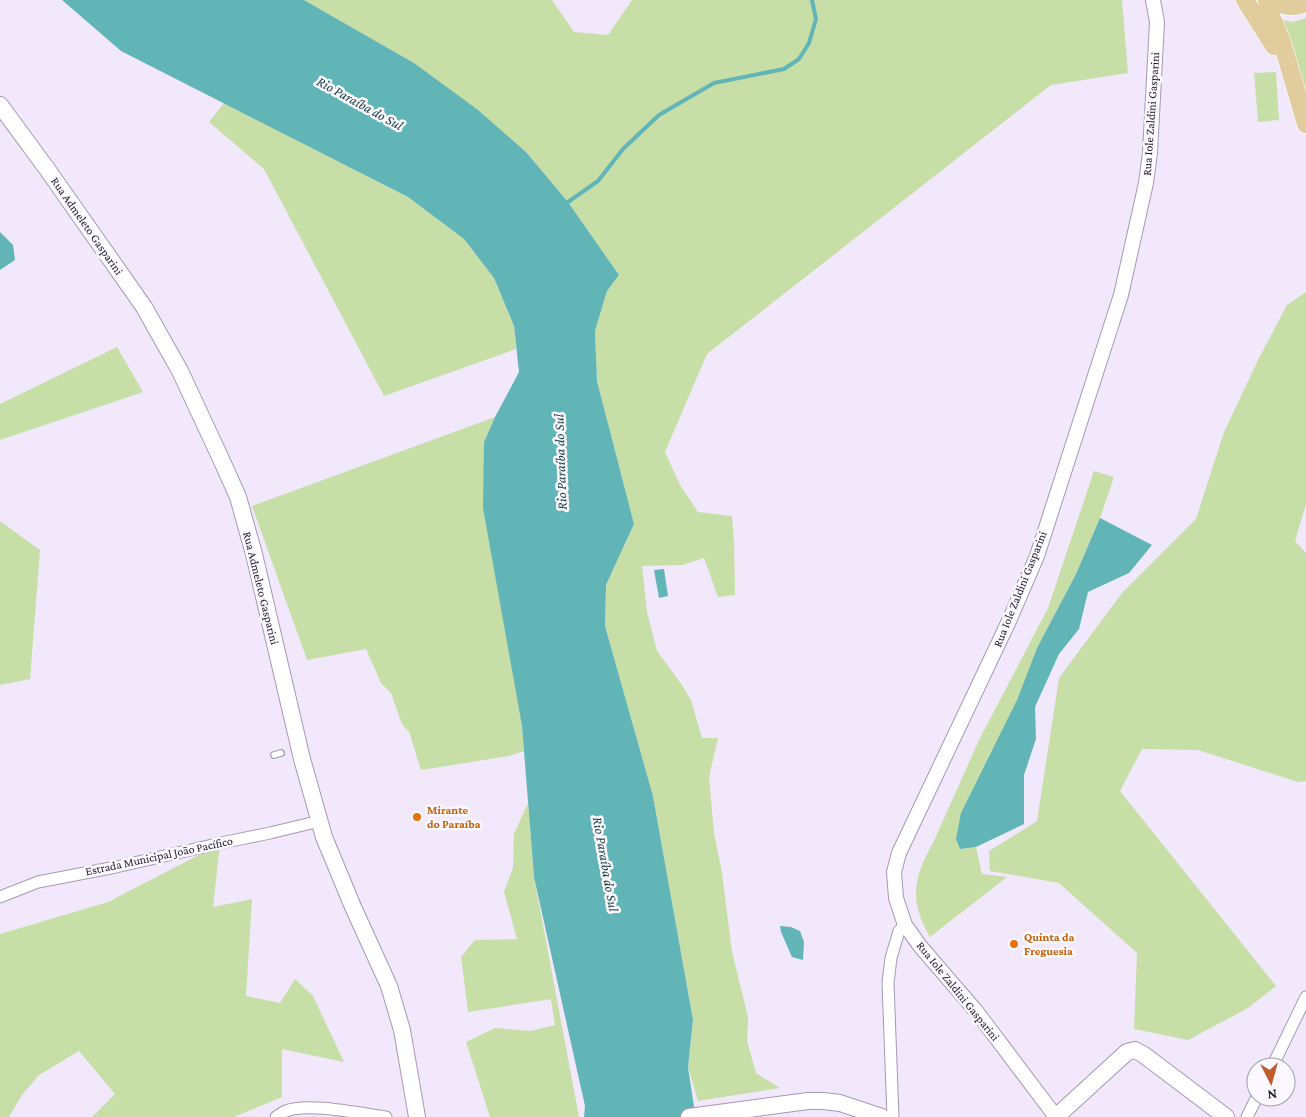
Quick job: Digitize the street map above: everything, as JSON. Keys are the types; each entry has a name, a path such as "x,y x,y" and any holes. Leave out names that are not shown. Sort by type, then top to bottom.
{"main road":[{"path":"1245,0 1292,76"},
{"path":"1267,0 1271,16 1281,39 1306,124"},
{"path":"1273,0 1283,6 1290,7 1306,3"},
{"name":"Rua Admeleto Gasparini","path":"0,105 144,307 180,371 238,498 254,554 302,759 324,837 389,986 402,1030 416,1117"},
{"path":"1056,1117 1127,1052 1135,1050 1226,1117"},
{"path":"689,1117 808,1101 840,1103 882,1117"}],"street":[{"name":"Rua Iole Zaldini Gasparini","path":"1056,1117 976,1011 904,925 896,898 894,872 899,853 1009,621 1037,556 1121,295 1146,183 1150,153 1157,22 1153,0"},
{"name":"Estrada Municipal João Pacífico","path":"0,897 38,882 116,867 320,821"},
{"path":"893,1117 888,983 891,958 899,931 904,925"},
{"path":"1277,1057 1306,997"},
{"path":"276,1117 287,1110 302,1107 386,1117"}],"lane":[{"path":"274,755 281,753"}],"shaded area":[{"path":"304,0 552,0 574,32 608,35 632,0 1122,0 1128,73 1051,85 707,354 665,452 680,485 698,512 732,516 735,595 718,597 704,558 683,565 642,566 647,612 657,651 691,700 702,738 718,738 709,777 714,833 722,873 732,952 748,1017 747,1041 756,1073 780,1088 698,1101 688,1067 693,1020 653,796 605,626 606,585 634,524 597,381 595,331 607,291 619,275 568,202 526,152 414,63"},
{"path":"1306,18 1306,93 1289,38 1277,19 1293,22"},
{"path":"1276,72 1279,120 1258,122 1254,73"},
{"path":"224,103 408,197 464,239 494,278 514,326 516,349 384,396 264,169 209,122"},
{"path":"1306,292 1306,504 1295,541 1306,553 1306,781 1298,782 1198,750 1142,749 1120,791 1276,986 1248,1008 1188,1040 1134,1029 1137,953 1059,883 990,871 989,851 1037,821 1059,678 1122,593 1196,519 1224,432 1259,358 1287,305"},
{"path":"117,347 143,392 0,440 0,404"},
{"path":"495,417 484,442 524,751 509,756 421,770 409,732 402,724 391,693 381,683 366,649 307,660 252,506"},
{"path":"1094,471 1114,477 1100,518 1076,574 1037,648 960,849 976,847 982,874 1007,877 930,937 923,924 916,901 916,890 921,867 979,740 1048,608"},
{"path":"0,521 40,550 30,679 0,685"},
{"path":"528,803 534,877 579,1117 490,1117 466,1042 495,1028 530,1031 555,1025 551,999 468,1012 461,957 475,940 517,939 504,892 513,868 514,834"},
{"path":"220,844 213,907 252,899 246,996 280,1003 295,979 313,996 344,1062 282,1049 282,1097 234,1117 92,1117 115,1094 79,1051 39,1075 22,1095 9,1117 0,1117 0,934 108,902"}],"water":[{"name":"Rio Paraíba do Sul","path":"62,0 304,0 414,63 478,110 526,152 568,202 619,275 607,291 595,331 597,381 634,524 606,585 605,626 653,796 693,1020 688,1067 694,1107 698,1117 584,1117 585,1106 534,877 522,726 483,508 484,442 519,372 514,326 494,278 464,239 408,197 121,51"},
{"path":"0,232 13,245 15,260 0,270"},
{"path":"1100,518 1152,545 1129,573 1088,592 1079,629 1059,654 1035,707 1036,739 1024,775 1024,824 976,847 960,849 956,839 961,813 1017,700 1037,648 1076,574"},
{"path":"664,569 668,596 659,598 654,570"},
{"path":"780,926 791,927 800,931 804,942 803,960 792,957"}],"waterway":[{"path":"568,202 598,181 623,149 659,115 714,83 784,69 799,59 809,43 816,19 812,0"}],"place":[{"name":"Mirante do Paraíba","path":"417,817"},
{"name":"Quinta da Freguesia","path":"1014,944"}]}
